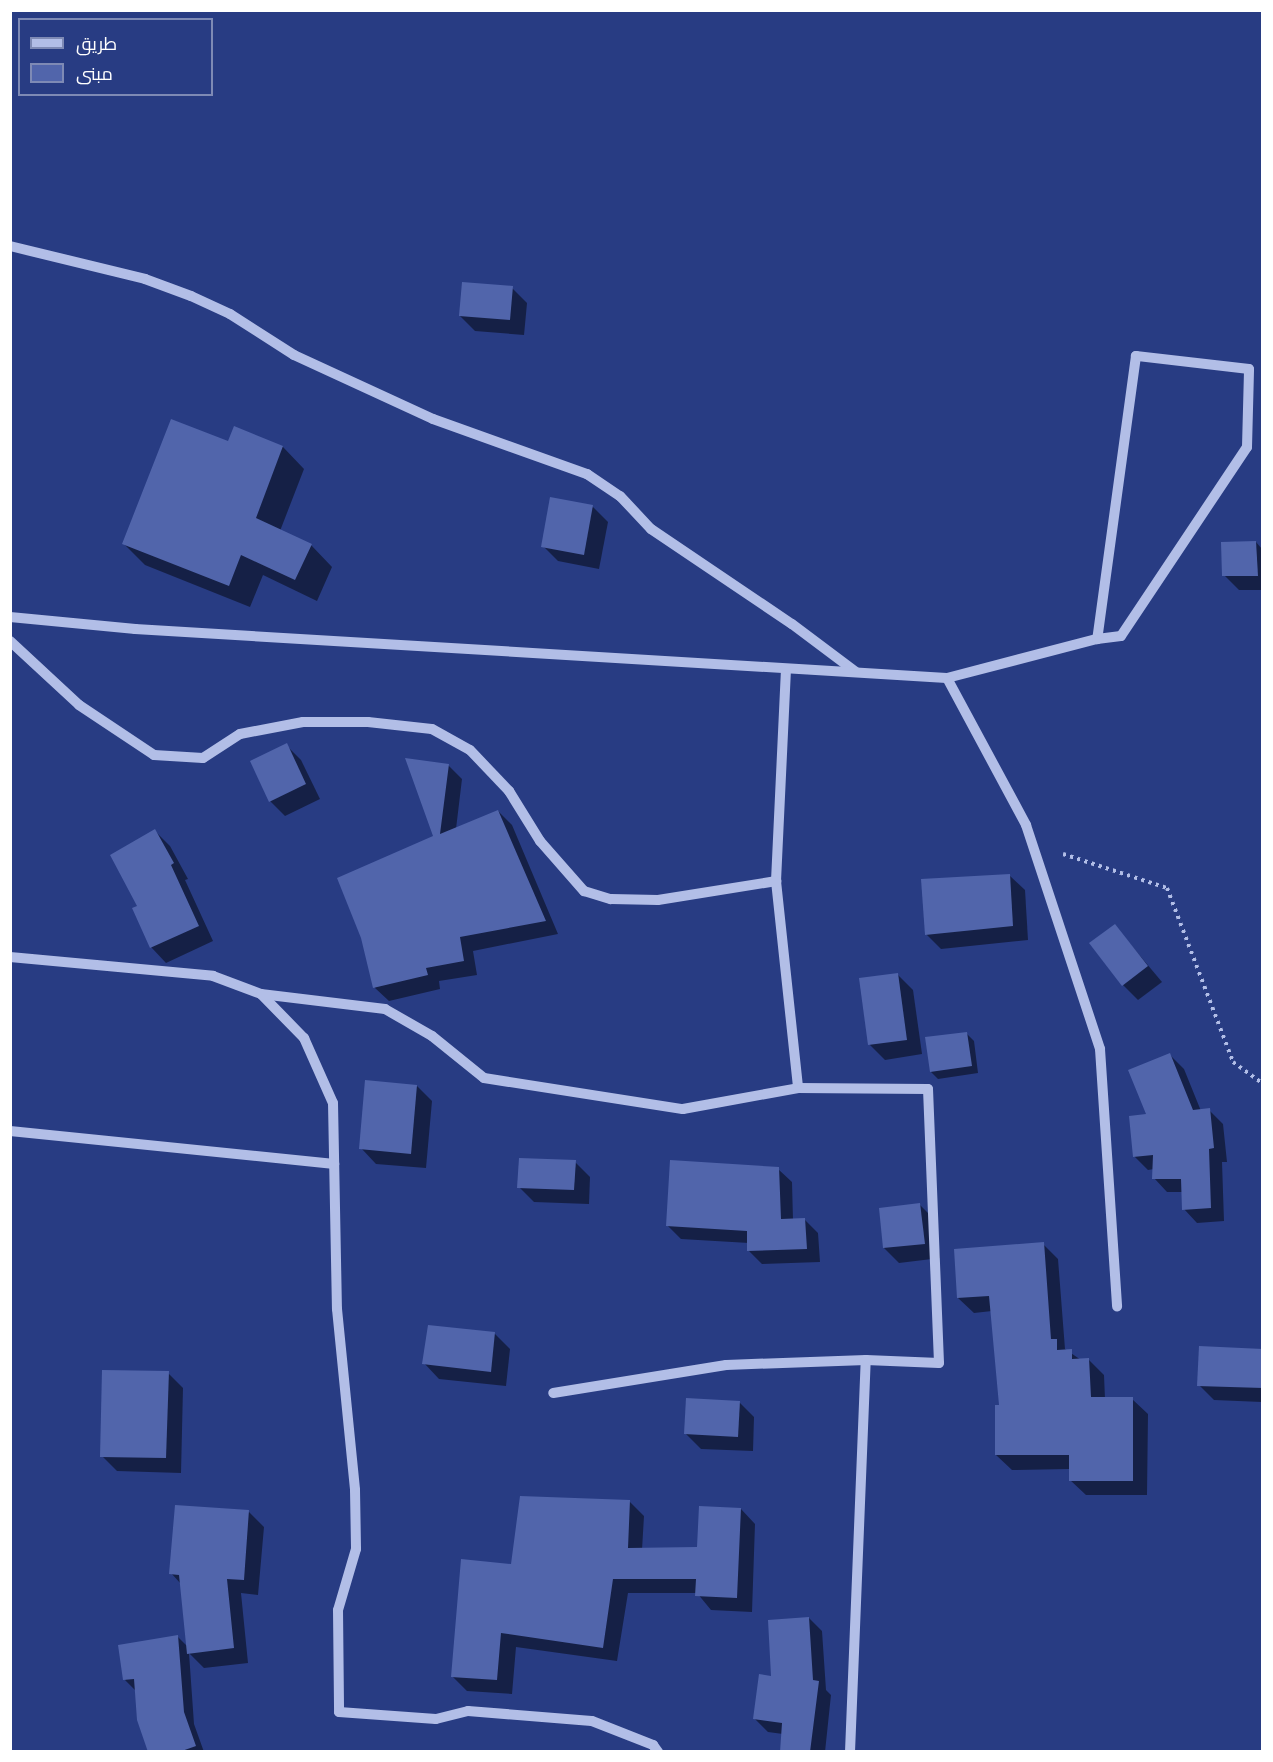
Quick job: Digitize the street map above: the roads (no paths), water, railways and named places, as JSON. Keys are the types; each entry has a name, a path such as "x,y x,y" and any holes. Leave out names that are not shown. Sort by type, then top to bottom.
{"street":[{"path":"10,246 145,279 191,296 230,314 294,355 433,419 587,474 620,496 651,529 792,624 856,672"},
{"path":"10,617 135,629 947,678 1096,639 1120,636 1247,447 1250,369 1136,356 1096,639"},
{"path":"10,641 79,705 154,754 203,758 240,734 303,722 368,722 432,729 470,750 509,791 540,841 584,891 611,899 658,900 776,881"},
{"path":"786,669 776,881 798,1088"},
{"path":"947,678 1033,845 1100,1050 1117,1306"},
{"path":"10,957 213,976 261,994 385,1009 432,1036 484,1078 683,1109 798,1088 928,1089 939,1363 866,1360 726,1365 553,1393"},
{"path":"261,994 304,1038 333,1103 337,1309 355,1490 356,1549 338,1610 339,1712 436,1719 468,1711 592,1721 653,1745 658,1752"},
{"path":"10,1131 334,1164"},
{"path":"850,1752 866,1360"}]}
